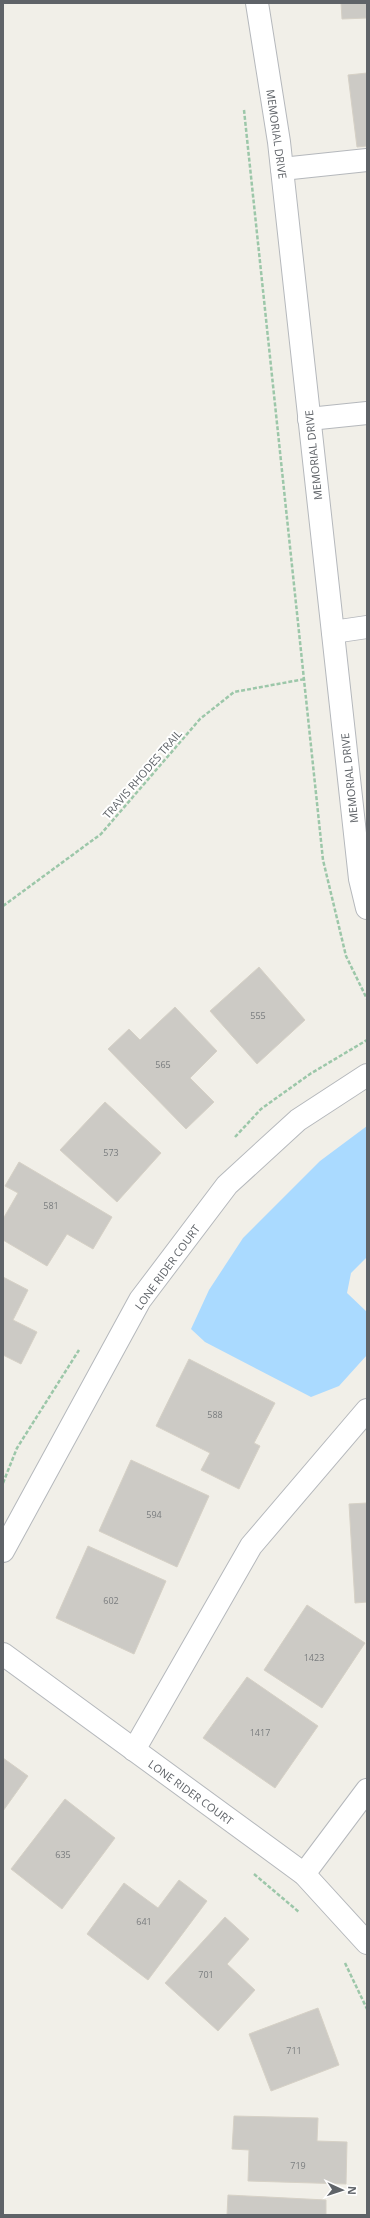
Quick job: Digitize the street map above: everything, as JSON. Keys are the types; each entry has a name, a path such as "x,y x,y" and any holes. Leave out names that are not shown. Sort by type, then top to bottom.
{"street":[{"name":"MEMORIAL DRIVE","path":"257,3 282,169 333,632 367,908"},
{"path":"282,169 367,160"},
{"path":"309,419 367,413"},
{"path":"333,632 367,627"},
{"name":"LONE RIDER COURT","path":"3,1551 140,1300 227,1185 298,1120 367,1075"},
{"path":"134,1750 251,1546 367,1410"},
{"name":"LONE RIDER COURT","path":"3,1654 304,1874 367,1943"},
{"path":"304,1874 367,1790"}],"path":[{"name":"TRAVIS RHODES TRAIL","path":"3,906 101,834 200,720 234,692 305,679 243,104"},
{"path":"252,1873 300,1913"},
{"path":"344,1962 349,1967 367,2009"}],"water":[{"path":"367,1126 367,1257 351,1273 347,1293 367,1312 367,1355 339,1386 311,1397 205,1342 191,1329 209,1290 243,1238 320,1161"}],"building":[{"path":"341,3 367,3 367,18 342,19"},
{"path":"367,73 367,146 357,147 348,75"},
{"path":"259,967 305,1020 257,1064 210,1011"},
{"path":"175,1007 217,1051 190,1078 214,1102 186,1129 108,1049 129,1029 140,1040"},
{"path":"105,1102 161,1153 117,1202 60,1150"},
{"path":"19,1162 112,1217 93,1249 67,1234 47,1266 3,1240 3,1219 18,1193 5,1186"},
{"path":"3,1277 28,1290 13,1320 37,1332 21,1364 3,1355"},
{"path":"189,1359 275,1403 254,1443 260,1446 239,1489 201,1470 210,1453 156,1426"},
{"path":"131,1460 209,1496 177,1567 99,1531"},
{"path":"367,1503 367,1602 355,1603 349,1504"},
{"path":"88,1546 166,1581 134,1654 56,1618"},
{"path":"307,1605 365,1643 322,1708 264,1670"},
{"path":"247,1677 318,1726 275,1788 203,1738"},
{"path":"3,1758 28,1776 3,1811"},
{"path":"65,1799 115,1838 62,1909 11,1869"},
{"path":"179,1880 207,1901 148,1980 87,1934 124,1883 158,1908"},
{"path":"225,1917 249,1939 227,1964 255,1990 218,2031 165,1983"},
{"path":"318,2008 339,2065 271,2091 249,2034"},
{"path":"234,2116 318,2118 317,2141 347,2142 346,2184 248,2181 249,2150 232,2149"},
{"path":"228,2195 326,2200 326,2215 227,2215"}]}
